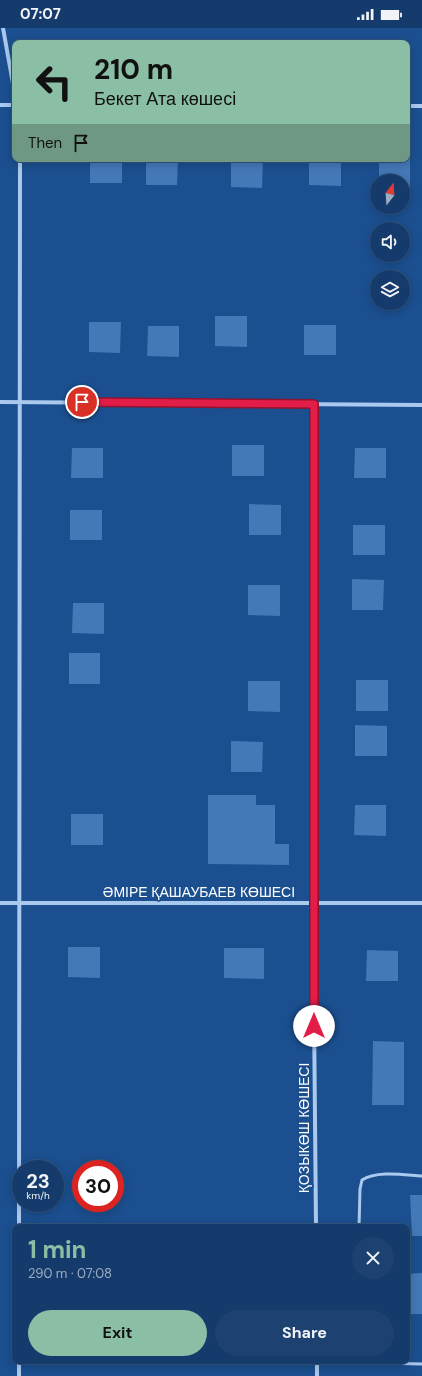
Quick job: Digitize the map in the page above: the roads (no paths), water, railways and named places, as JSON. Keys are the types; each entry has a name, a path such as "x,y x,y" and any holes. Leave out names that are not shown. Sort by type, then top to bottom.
{"street":[{"path":"3,28 12,78"},
{"path":"0,105 12,105"},
{"path":"410,106 422,106"},
{"path":"19,1224 20,162"},
{"path":"0,402 422,404"},
{"name":"ҚОЗЫКӨШ КӨШЕСІ","path":"314,404 313,903 316,1224"},
{"name":"ӘМІРЕ ҚАШАУБАЕВ КӨШЕСІ","path":"0,903 422,903"},
{"path":"19,1364 19,1376"},
{"path":"316,1364 317,1376"}],"lane":[{"path":"359,1224 360,1189 362,1180 369,1176 393,1174 422,1176"},
{"path":"410,1364 422,1364"}]}
